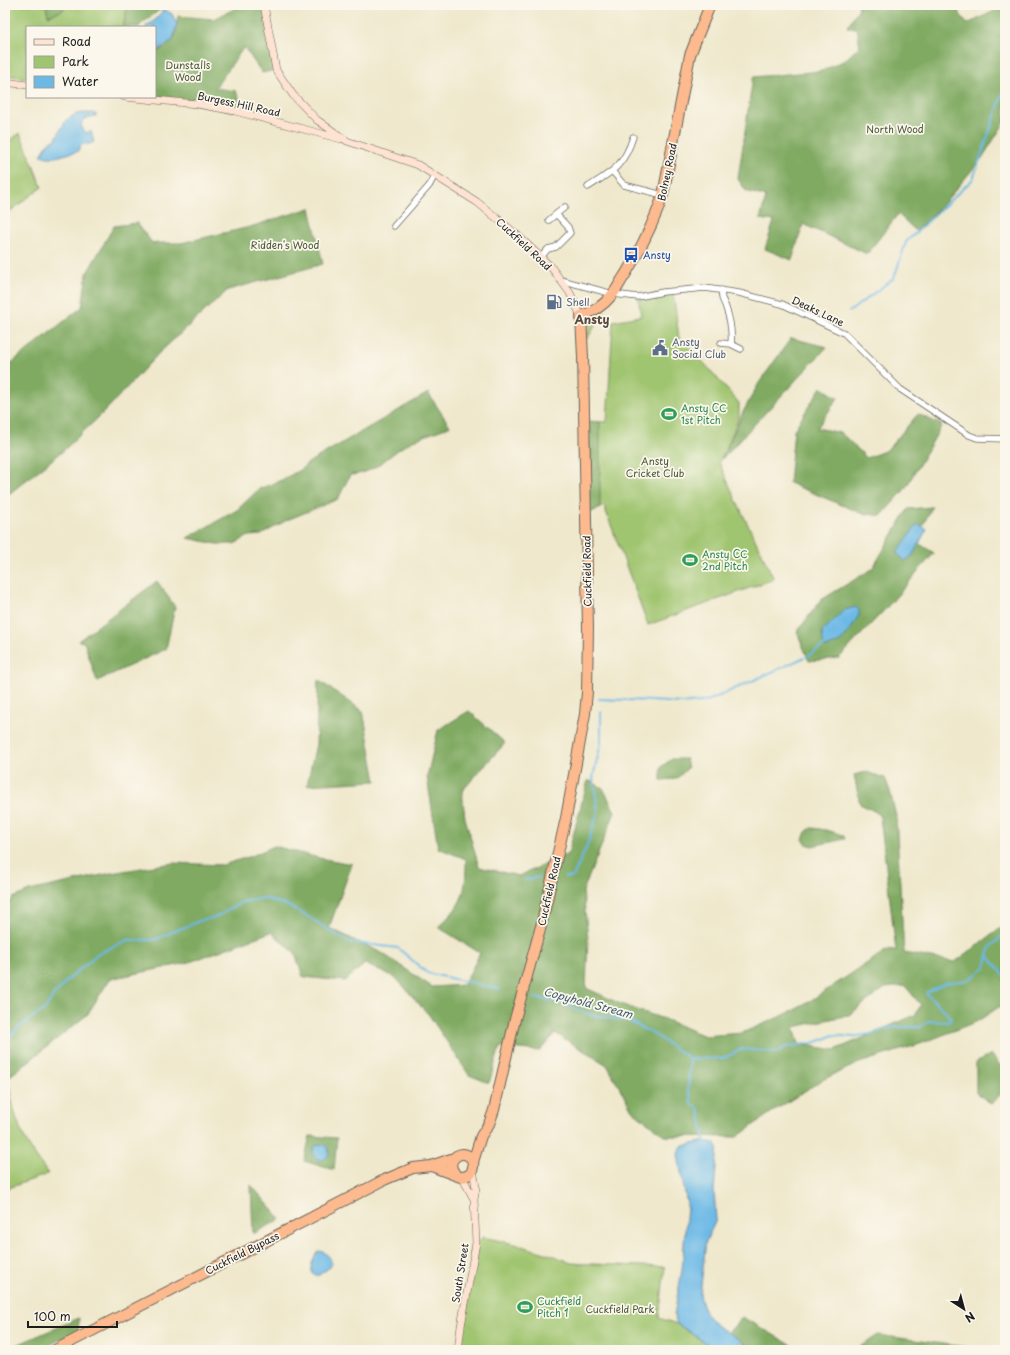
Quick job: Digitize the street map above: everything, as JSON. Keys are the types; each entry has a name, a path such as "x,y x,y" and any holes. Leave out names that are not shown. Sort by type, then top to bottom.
{"highway":[{"name":"Bolney Road","path":"581,316 598,308 613,294 639,252 658,210 663,195 690,55 710,5"},
{"name":"Cuckfield Road","path":"457,1156 481,1136 489,1124 494,1110 515,1019 541,926 566,818 585,714 587,692 588,628 581,316"},
{"name":"Cuckfield Road","path":"473,1165 481,1136"},
{"path":"457,1156 468,1156 473,1165 469,1174 458,1175 451,1168 457,1156"},
{"name":"Cuckfield Bypass","path":"55,1350 384,1180 413,1168 431,1166 457,1156"},
{"name":"Cuckfield Bypass","path":"431,1166 458,1175"}],"main road":[{"name":"Cuckfield Road","path":"264,5 276,70 293,95 317,120 347,141 418,165 477,202 541,257 570,293 581,316"},
{"path":"5,82 26,85"},
{"name":"Burgess Hill Road","path":"134,98 197,104 235,111 347,141"},
{"path":"324,135 327,127"},
{"name":"South Street","path":"458,1350 476,1243 474,1199 476,1188 473,1165"},
{"name":"South Street","path":"458,1175 466,1182 474,1199"}],"street":[{"path":"588,187 618,167 628,151 632,137"},
{"path":"612,171 624,185 663,195"},
{"path":"394,226 429,186 435,175"},
{"path":"549,220 565,207"},
{"path":"541,257 548,250 556,247 570,233 568,227 556,214"},
{"name":"Deaks Lane","path":"561,280 613,294 638,297 663,292 698,289 722,290 782,304 844,334 900,389 957,427 977,438 1005,439"},
{"path":"722,290 720,298 726,307 732,337 731,344"},
{"path":"721,343 731,344 742,350"}],"green space":[{"path":"5,5 46,5 48,15 63,10 68,5 127,5 125,20 122,26 26,26 26,78 5,75"},
{"path":"46,5 68,5 63,10 48,16"},
{"path":"127,5 165,5 140,26 122,26 125,20"},
{"name":"Dunstalls Wood","path":"242,5 264,5 276,70 262,73 244,47 215,88 236,91 239,98 235,111 156,97 156,52 173,39 178,16 214,19"},
{"name":"North Wood","path":"858,5 954,5 967,24 1005,6 1005,122 982,158 942,206 916,231 898,214 867,254 803,224 792,260 765,249 774,221 760,219 766,197 746,191 738,179 753,77 822,71 845,60 860,46 857,28 847,27 859,8"},
{"path":"20,133 42,187 5,215 5,144"},
{"name":"Ridden's Wood","path":"310,208 323,264 228,290 160,352 105,411 63,451 5,497 5,368 82,307 87,273 114,226 137,223 152,243 181,243 250,227"},
{"name":"Ansty Cricket Club","path":"673,291 679,338 689,346 739,403 739,417 719,462 774,579 648,625 604,506 585,515 584,421 607,422 613,321 641,316 638,297"},
{"path":"604,312 587,339 588,325 590,321 595,315"},
{"path":"791,338 827,347 722,459 743,412 759,383"},
{"path":"821,387 838,398 817,428 841,433 867,458 887,450 918,414 942,425 905,489 881,516 861,513 789,483 794,430"},
{"path":"428,393 450,426 409,443 373,469 350,475 338,499 287,520 261,535 249,536 234,544 217,544 187,538 237,510 259,489 284,479 311,461"},
{"path":"584,421 600,422 600,508 585,515"},
{"path":"932,507 915,541 934,553 889,605 839,658 809,661 797,632 821,600 872,569 908,509"},
{"path":"157,581 175,607 166,649 97,681 84,642 78,641"},
{"path":"318,680 363,711 376,781 307,785 316,744"},
{"path":"469,711 505,743 462,791 465,818 479,867 519,876 568,854 588,780 603,788 615,812 583,891 588,939 586,988 623,1005 664,1019 705,1036 742,1033 804,1005 887,950 896,951 880,817 876,812 860,804 854,775 866,772 885,778 896,816 904,953 955,962 1005,925 1005,1003 978,1021 920,1044 859,1063 822,1080 772,1112 737,1137 665,1136 632,1110 607,1065 555,1033 540,1051 500,1047 489,1083 469,1075 429,1015 396,978 365,964 345,981 303,977 295,953 271,932 187,963 110,979 87,1015 5,1080 5,909 13,898 29,891 111,873 173,863 223,865 254,855 274,846 319,858 352,864 329,928 382,953 432,987 464,985 480,953 438,927 447,919 462,897 465,881 466,859 438,848 427,777 438,730","holes":["905,986 921,1005 915,1015 835,1050 799,1044 794,1027 849,1015 885,988"]},
{"path":"672,759 686,759 688,768 676,779 661,780 661,767"},
{"path":"811,828 836,833 844,836 845,839 812,846 806,844 803,839 806,832"},
{"path":"991,1054 1005,1071 1005,1089 992,1104 976,1093 976,1063"},
{"path":"8,1079 14,1108 22,1132 48,1174 5,1189 5,1080"},
{"path":"310,1136 337,1138 334,1170 304,1161"},
{"path":"251,1185 281,1219 253,1234"},
{"name":"Cuckfield Park","path":"483,1237 515,1244 555,1256 571,1263 665,1267 659,1318 677,1324 707,1344 713,1350 458,1350 476,1243"},
{"path":"742,1317 800,1350 755,1350 728,1333"},
{"path":"79,1318 78,1331 39,1350 5,1350"},
{"path":"878,1335 987,1350 855,1350"},
{"path":"742,1341 755,1350 732,1350"}],"water":[{"path":"164,9 172,14 177,24 173,40 156,51 156,26 146,26 155,20"},
{"path":"76,114 96,114 96,116 84,119 81,126 86,133 91,131 94,142 90,144 82,144 77,152 73,153 55,157 46,157 41,155 49,142 55,140 66,120"},
{"path":"917,524 927,529 912,556 905,561 897,553"},
{"path":"856,607 859,610 859,615 851,629 840,642 826,648 823,642 822,632 844,610"},
{"path":"705,1141 715,1143 718,1147 714,1190 716,1220 706,1241 700,1295 705,1313 717,1326 742,1341 732,1350 713,1350 707,1344 677,1324 674,1315 682,1270 687,1205 678,1155 680,1147"},
{"path":"318,1144 324,1144 329,1149 327,1158 324,1160 318,1160 313,1155 313,1149"},
{"path":"319,1251 322,1251 329,1256 331,1264 329,1268 320,1275 317,1275 313,1274 311,1268 313,1260"}],"waterway":[{"path":"849,312 894,278 906,242 973,179 1005,87"},
{"path":"806,657 825,645"},
{"path":"599,699 681,703 702,702 710,700 803,658 798,660"},
{"path":"565,877 573,877 587,846 598,811 593,777 601,743 601,712"},
{"path":"525,880 539,877"},
{"name":"Copyhold Stream","path":"5,1039 8,1039 19,1027 45,1009 53,996 69,979 97,954 128,940 154,940 199,921 216,917 242,902 264,898 286,905 307,916 348,942 398,948 427,973 499,989"},
{"name":"Copyhold Stream","path":"535,998 558,1002 592,1015 629,1021 655,1035 690,1059 724,1058 742,1049 779,1052 785,1047 812,1043 833,1035 851,1037 870,1034 892,1027 920,1027 930,1021 949,1022 952,1018 926,993 945,983 968,980 985,968 990,947 1005,934"},
{"path":"988,956 1005,976"},
{"path":"690,1059 688,1091 691,1097 691,1104 696,1106 699,1110 705,1141"}],"place":[{"name":"Ansty","path":"631,255"},
{"name":"Shell","path":"554,302"},
{"name":"Ansty Social Club","path":"660,348"},
{"name":"Ansty CC 1st Pitch","path":"669,414"},
{"name":"Ansty CC 2nd Pitch","path":"690,560"},
{"name":"Cuckfield Pitch 1","path":"525,1307"}],"district":[{"name":"Ansty","path":"592,320"}]}
